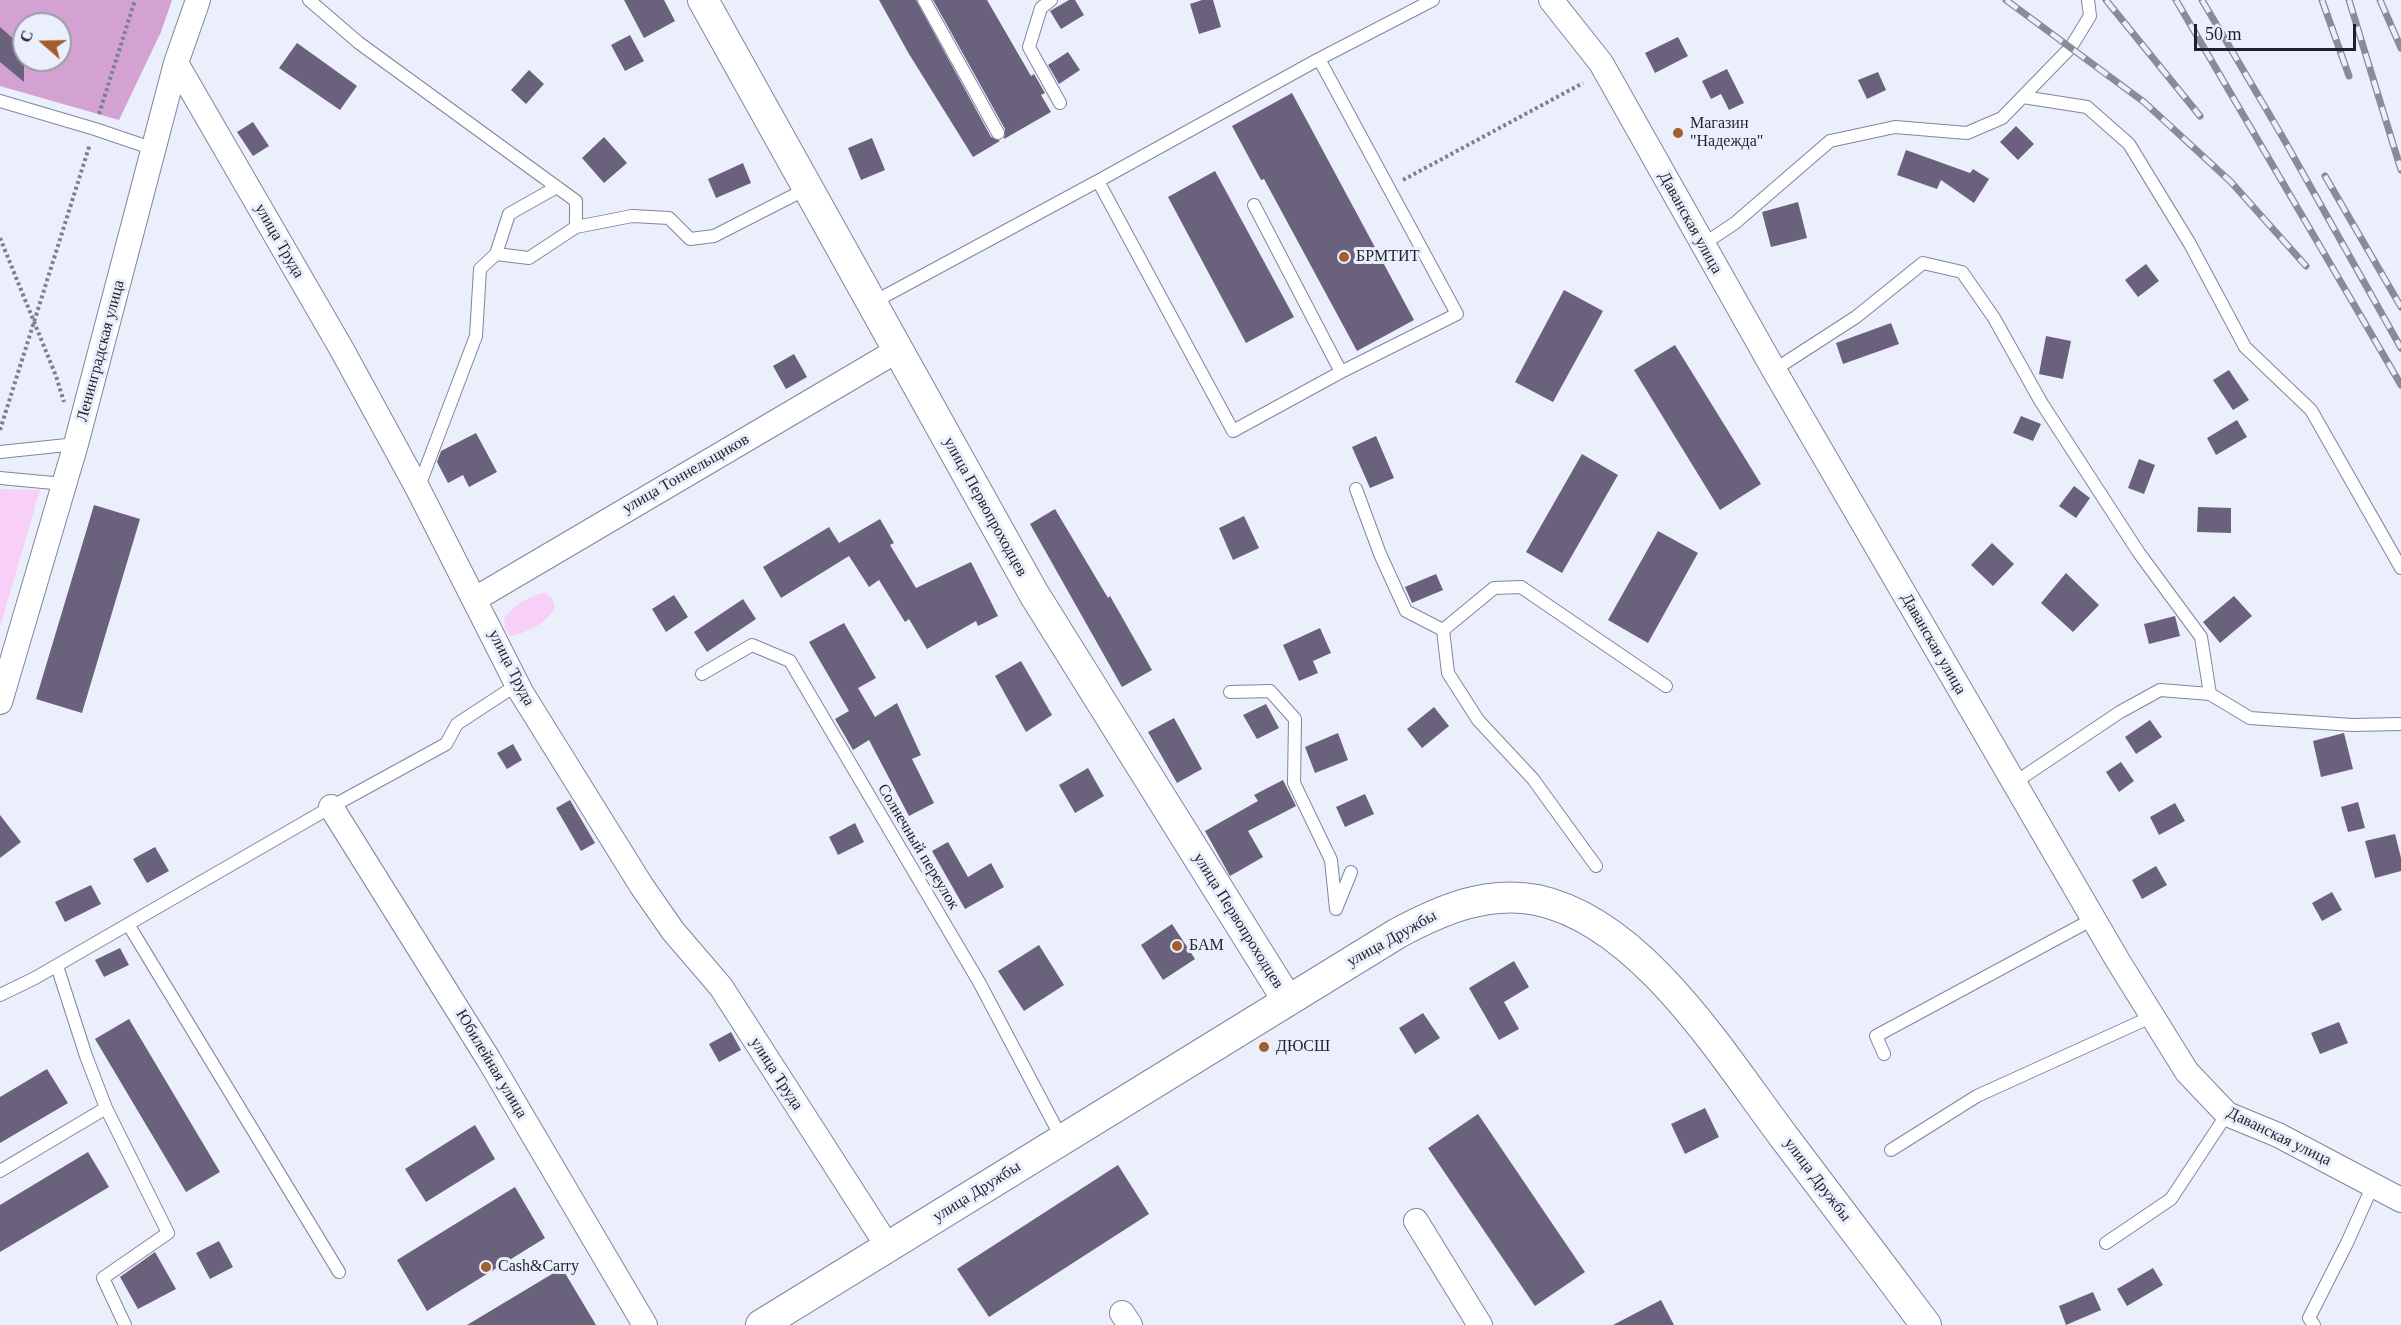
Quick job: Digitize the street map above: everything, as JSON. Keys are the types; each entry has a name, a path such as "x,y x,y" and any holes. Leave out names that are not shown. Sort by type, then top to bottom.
{"street":[{"name":"Ленинградская улица","path":"0,702 76,444 176,63 198,0"},
{"name":"улица Первопроходцев","path":"703,0 1034,594 1288,1001"},
{"name":"Даванская улица","path":"1551,0 1601,63 1774,370 2093,919 2151,1017 2187,1072 2227,1114 2278,1135 2401,1200"},
{"name":"улица Труда","path":"176,63 341,348 418,489 518,684 641,885 674,931 721,987 888,1247"},
{"name":"улица Тоннельщиков","path":"475,598 898,350"},
{"name":"Юбилейная улица","path":"331,807 489,1060 645,1325"},
{"name":"улица Дружбы","path":"761,1325 1398,933 1459,904 1492,899 1535,899 1585,917 1626,946 1676,996 1926,1325"},
{"path":"1416,1221 1480,1325"}],"lane":[{"path":"309,0 358,43 576,201 576,227"},
{"path":"924,0 998,133"},
{"path":"1051,0 1041,8 1029,46 1060,103"},
{"path":"872,303 1433,0"},
{"path":"1702,245 1735,223 1830,141 1895,127 1967,133 2002,118 2071,47 2090,16 2088,0"},
{"path":"1098,181 1233,430 1341,372 1457,314 1319,60"},
{"path":"2023,97 2087,107 2129,144 2190,244 2245,347 2311,410 2401,568"},
{"path":"0,101 154,149"},
{"path":"418,489 476,336 480,269 496,254 509,213 557,187"},
{"path":"496,254 529,258 576,227 632,216 669,218 690,239 714,236 808,188"},
{"path":"1254,205 1341,372"},
{"path":"1774,370 1856,317 1923,263 1962,272 1994,318 2041,402 2139,554 2201,637 2210,694"},
{"path":"0,453 76,444"},
{"path":"0,478 64,484"},
{"path":"1356,489 1380,554 1406,611 1443,630"},
{"path":"1443,630 1494,588 1521,587 1666,686"},
{"path":"1443,630 1448,673 1472,710 1533,780 1596,866"},
{"name":"Солнечный переулок","path":"702,674 752,645 790,661 979,982 1062,1139"},
{"path":"0,995 57,966 331,807 446,744 457,724 518,684"},
{"path":"2014,783 2120,712 2160,690 2210,694 2250,718 2352,725 2401,724"},
{"path":"1230,692 1270,691 1295,719 1294,783 1331,860 1336,909 1351,872"},
{"path":"1884,1054 1876,1036 2093,919"},
{"path":"128,924 339,1272"},
{"path":"57,966 86,1056 106,1108 168,1233 103,1278 125,1325"},
{"path":"1891,1150 1977,1096 2151,1017"},
{"path":"0,1171 106,1108"},
{"path":"2106,1243 2171,1199 2227,1114"},
{"path":"2314,1325 2309,1318 2373,1185"}],"path":[{"path":"0,430 135,0"},
{"path":"1397,183 1583,83"},
{"path":"0,238 56,376 76,444"}],"shaded area":[{"path":"0,0 172,0 161,32 119,120 0,86"},
{"path":"0,489 40,490 0,627"},
{"path":"545,593 552,598 555,608 536,626 511,636 505,629 504,619 507,615 527,599"}],"building":[{"path":"624,0 664,0 675,21 644,38"},
{"path":"879,0 916,0 991,137 1000,141 973,157 909,54"},
{"path":"933,0 987,0 1031,76 1034,74 1045,93 1041,95 1051,112 1004,139 1005,129"},
{"path":"1069,0 1075,0 1084,15 1061,29 1050,11"},
{"path":"1202,0 1213,0 1221,27 1199,34 1190,4"},
{"path":"0,27 12,38 12,72 0,62"},
{"path":"630,35 644,61 625,71 611,45"},
{"path":"1678,37 1688,56 1655,73 1645,53"},
{"path":"297,43 357,86 340,110 279,68"},
{"path":"1068,52 1080,70 1059,84 1048,65"},
{"path":"1727,69 1744,103 1729,110 1721,94 1711,99 1702,81"},
{"path":"529,70 544,84 526,104 511,90"},
{"path":"12,72 24,72 24,82"},
{"path":"1878,72 1886,90 1867,99 1858,80"},
{"name":"БРМТИТ","path":"1292,93 1414,320 1357,351 1264,179 1261,180 1232,126"},
{"path":"253,122 269,146 253,156 237,132"},
{"path":"2016,126 2034,144 2018,160 2000,142"},
{"path":"604,137 627,163 604,183 582,158"},
{"path":"872,138 885,170 861,180 848,148"},
{"path":"1906,150 1970,173 1973,169 1989,179 1974,203 1941,180 1937,189 1897,175"},
{"path":"743,163 751,183 716,198 708,179"},
{"path":"1215,171 1294,317 1246,343 1168,197"},
{"path":"1798,202 1807,238 1771,247 1762,212"},
{"path":"2146,264 2159,281 2138,297 2125,280"},
{"path":"1564,290 1603,311 1553,402 1515,382"},
{"path":"1891,323 1899,344 1843,364 1836,343"},
{"path":"2046,336 2071,341 2063,379 2039,374"},
{"path":"1675,345 1761,484 1720,510 1634,370"},
{"path":"794,354 807,377 786,389 773,366"},
{"path":"2229,370 2249,400 2233,410 2213,380"},
{"path":"2021,416 2041,424 2033,441 2013,433"},
{"path":"2237,420 2247,437 2216,455 2207,438"},
{"path":"476,433 497,472 469,487 463,475 448,483 437,462 441,451"},
{"path":"1376,436 1394,478 1370,488 1352,447"},
{"path":"1582,454 1618,475 1562,573 1526,552"},
{"path":"2139,459 2155,465 2144,494 2128,488"},
{"path":"2074,486 2090,498 2076,518 2059,506"},
{"path":"94,505 140,519 82,713 36,699"},
{"path":"2198,507 2231,508 2231,533 2197,532"},
{"path":"1055,509 1108,598 1110,596 1152,670 1122,687 1030,524"},
{"path":"1244,516 1259,548 1233,560 1219,528"},
{"path":"880,519 894,543 890,545 916,588 971,562 998,616 978,626 976,621 927,649 909,619 905,622 879,580 869,587 849,556 781,598 763,567 829,527 839,543"},
{"path":"1658,531 1698,553 1648,643 1608,620"},
{"path":"1992,543 2014,564 1993,586 1971,565"},
{"path":"2066,573 2099,605 2073,632 2041,603"},
{"path":"1436,574 1443,590 1412,603 1405,587"},
{"path":"674,595 688,617 666,632 652,609"},
{"path":"2234,596 2252,616 2220,643 2203,622"},
{"path":"743,599 756,619 707,652 694,632"},
{"path":"2175,616 2180,636 2149,644 2144,624"},
{"path":"844,623 876,678 858,688 875,717 897,703 921,755 912,759 934,803 909,816 869,740 853,750 835,719 849,711 809,642"},
{"path":"1320,628 1331,653 1313,661 1318,673 1299,681 1283,645"},
{"path":"1021,661 1052,715 1026,732 995,676"},
{"path":"1266,704 1279,728 1257,739 1243,715"},
{"path":"1434,707 1449,726 1422,748 1407,729"},
{"path":"1174,718 1202,769 1177,783 1148,732"},
{"path":"2150,720 2162,737 2136,754 2125,737"},
{"path":"1338,733 1348,760 1315,773 1305,747"},
{"path":"2344,733 2353,769 2321,777 2313,741"},
{"path":"513,744 522,760 507,769 497,753"},
{"path":"2121,762 2134,781 2119,792 2106,772"},
{"path":"1088,768 1104,796 1075,813 1059,785"},
{"path":"1283,780 1296,806 1248,831 1263,857 1230,876 1205,831 1258,801 1254,795"},
{"path":"1365,794 1374,814 1345,827 1336,807"},
{"path":"570,800 595,843 581,851 556,808"},
{"path":"2358,802 2365,828 2348,832 2341,807"},
{"path":"2175,803 2185,821 2159,835 2150,817"},
{"path":"0,815 21,842 0,858"},
{"path":"855,823 864,842 838,855 829,837"},
{"path":"2395,834 2401,858 2401,871 2375,878 2365,841"},
{"path":"948,842 968,877 991,863 1004,887 965,909 932,851"},
{"path":"155,847 169,871 147,883 133,859"},
{"path":"2156,866 2167,885 2142,899 2132,880"},
{"path":"91,885 101,904 65,922 55,902"},
{"path":"2332,892 2342,910 2322,921 2312,903"},
{"path":"1172,924 1195,959 1163,980 1141,945"},
{"path":"1039,945 1064,985 1024,1011 998,971"},
{"path":"120,948 129,965 104,977 95,960"},
{"path":"1514,961 1529,987 1504,1002 1519,1029 1499,1040 1469,988"},
{"path":"1423,1013 1440,1038 1415,1054 1399,1028"},
{"path":"129,1019 220,1172 186,1192 95,1039"},
{"path":"2339,1022 2348,1043 2320,1054 2311,1033"},
{"path":"731,1032 741,1050 719,1062 709,1044"},
{"path":"47,1069 68,1103 0,1143 0,1097"},
{"path":"1705,1108 1719,1137 1685,1154 1671,1124"},
{"path":"1478,1114 1585,1272 1535,1306 1428,1148"},
{"path":"475,1125 495,1159 426,1202 405,1169"},
{"path":"88,1152 109,1187 0,1252 0,1205"},
{"path":"1118,1165 1149,1214 989,1317 957,1269"},
{"path":"515,1187 545,1238 427,1311 397,1260"},
{"path":"219,1241 233,1267 210,1279 196,1253"},
{"path":"155,1252 176,1289 138,1309 120,1277"},
{"path":"562,1268 596,1325 467,1325"},
{"path":"2153,1268 2163,1285 2127,1306 2117,1289"},
{"path":"2093,1292 2101,1310 2066,1325 2059,1306"},
{"path":"1661,1300 1674,1325 1613,1325"}],"railway":[{"path":"2006,0 2144,102 2231,182 2306,266"},
{"path":"2106,0 2200,116"},
{"path":"2176,0 2401,385"},
{"path":"2202,0 2282,136 2401,348"},
{"path":"2322,0 2349,76"},
{"path":"2349,0 2401,170"},
{"path":"2380,0 2401,48"},
{"path":"2325,176 2401,307"}],"place":[{"name":"Магазин \"Надежда\"","path":"1678,133"},
{"name":"БРМТИТ","path":"1344,257"},
{"name":"БАМ","path":"1177,946"},
{"name":"ДЮСШ","path":"1264,1047"},
{"name":"Cash&Carry","path":"486,1267"}]}
